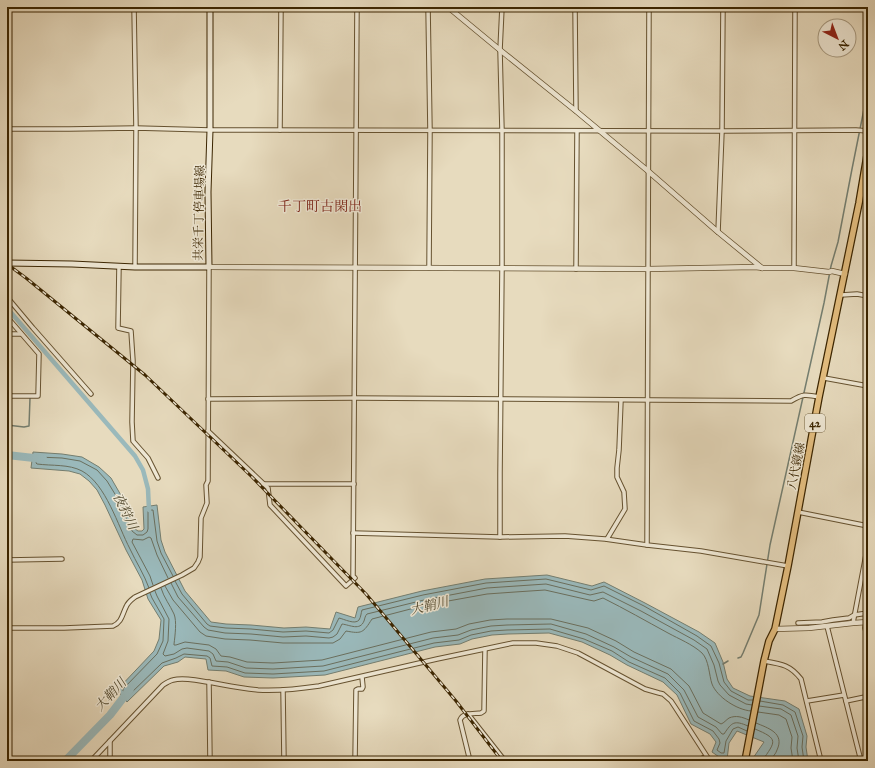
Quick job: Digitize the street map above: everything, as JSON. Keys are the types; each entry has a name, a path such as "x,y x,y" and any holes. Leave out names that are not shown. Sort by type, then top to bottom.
{"main road":[{"name":"共栄千丁停車場線","path":"7,263 135,267 209,267 208,192 210,130 210,7"},
{"name":"八代鏡線","path":"745,761 764,661 774,629 788,566 819,397 841,295 868,150"}],"street":[{"path":"134,7 136,128 135,267"},
{"path":"280,130 281,7"},
{"path":"208,431 268,488 270,505 346,586 355,578 353,576 353,533 357,7"},
{"path":"428,7 430,131 429,268"},
{"path":"448,7 576,111 718,232 763,268"},
{"path":"500,536 502,131 500,50 502,7"},
{"path":"575,7 576,111"},
{"path":"647,545 649,7"},
{"path":"718,232 722,131 723,7"},
{"path":"794,268 795,7"},
{"path":"7,129 136,128 210,130 430,131 868,131"},
{"path":"576,268 577,131"},
{"path":"119,266 118,328 131,331 133,361 133,441 148,458 158,478"},
{"path":"7,628 113,626 119,622 124,615 126,606 130,600 182,575 194,568 198,562 200,557 201,518 207,503 206,485 208,481 209,267 647,269 755,267 794,268 830,271 845,274"},
{"path":"841,295 857,294 868,296"},
{"path":"7,297 91,394"},
{"path":"7,317 39,354 38,396 7,396"},
{"path":"7,334 21,334"},
{"path":"824,378 868,386"},
{"path":"208,399 355,398 791,401 804,395 819,397"},
{"path":"607,539 625,509 624,492 617,477 621,400"},
{"path":"263,484 354,484"},
{"path":"798,512 868,526"},
{"path":"353,533 565,536 607,539 701,551 788,566"},
{"path":"853,623 868,544"},
{"path":"7,560 62,559"},
{"path":"798,622 827,626 833,622 849,618 854,615 868,614"},
{"path":"774,629 822,622 867,622 865,628 868,639"},
{"path":"827,626 861,761"},
{"path":"90,761 162,685 174,679 210,682 259,690 283,690 319,686 513,643 536,643 557,646 578,653 645,689 663,694 676,707 711,761"},
{"path":"470,761 460,720 464,715 481,714 484,711 485,649"},
{"path":"764,661 782,664 792,669 801,680 821,761"},
{"path":"355,761 356,690 362,689 363,687 362,676"},
{"path":"210,682 210,761"},
{"path":"283,690 284,761"},
{"path":"807,701 844,695"},
{"path":"846,701 865,697"},
{"path":"468,714 505,761"},
{"path":"110,741 110,761"},
{"path":"703,758 707,761"}],"water":[{"path":"33,452 82,457 99,467 111,478 122,497 135,529 138,531 142,531 144,529 143,507 157,505 161,540 165,552 185,591 211,622 284,628 306,627 330,629 336,612 355,618 358,607 422,591 485,579 547,575 592,586 604,582 699,632 715,643 723,662 727,679 733,688 750,696 785,701 799,709 807,736 806,747 808,761 751,761 764,742 737,731 729,743 727,760 722,759 712,752 716,742 710,734 691,724 677,695 663,682 582,642 549,633 492,635 472,639 460,644 435,647 325,675 273,678 244,677 226,671 208,670 206,659 185,657 178,662 164,666 127,702 117,690 154,651 159,639 161,620 148,599 142,580 97,490 80,474 69,471 31,468"}],"waterway":[{"path":"738,658 741,657 743,653 759,615 770,545 831,266 838,242 868,89"},
{"path":"7,308 135,456 143,470 148,489 149,510"},
{"path":"7,425 24,427 29,426 30,398"},
{"name":"夜狩川","path":"7,455 43,459"},
{"path":"723,664 728,661"},
{"name":"大鞘川","path":"65,761 110,715 130,689"}],"railway":[{"path":"7,264 145,375 252,477 366,594 456,701 502,761"}],"district":[{"name":"千丁町古閑出","path":"320,206"}]}
